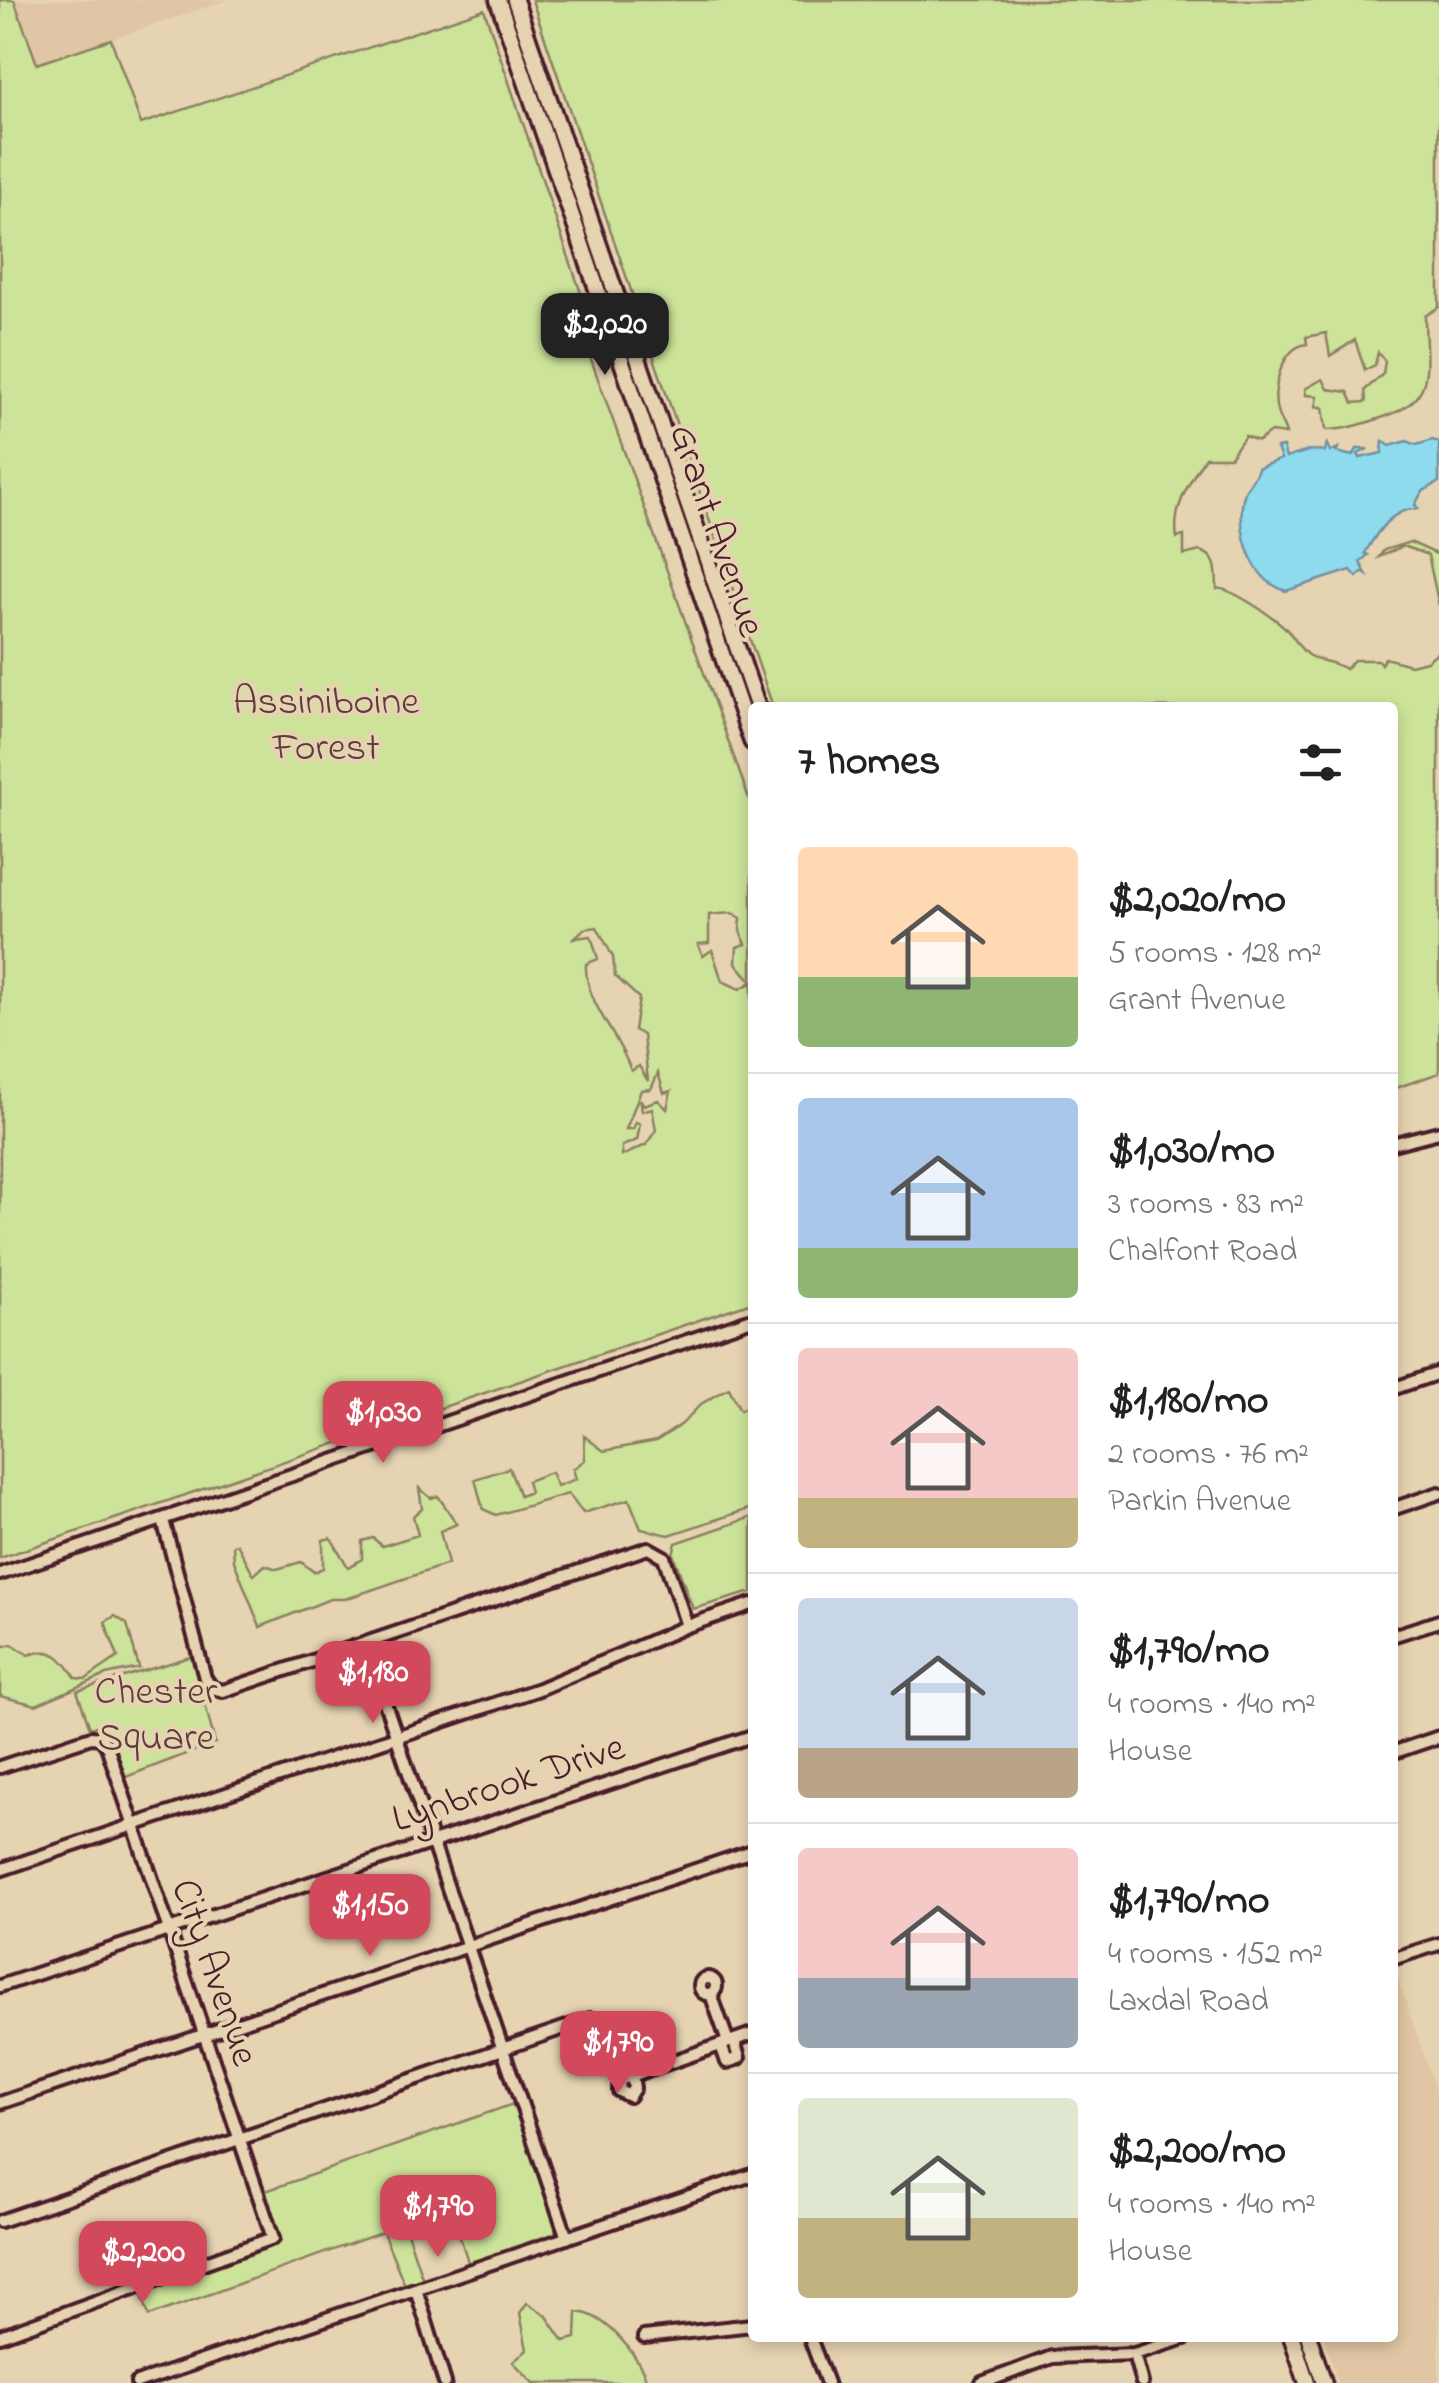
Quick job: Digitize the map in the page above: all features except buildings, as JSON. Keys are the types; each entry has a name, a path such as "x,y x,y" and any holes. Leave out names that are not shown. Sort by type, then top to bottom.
{"main road":[{"name":"Grant Avenue","path":"498,0 748,730"},
{"name":"Grant Avenue","path":"515,0 756,702"},
{"path":"1293,2342 1307,2383"},
{"path":"1311,2342 1324,2383"}],"street":[{"path":"1398,1142 1439,1132"},
{"path":"0,1574 748,1321"},
{"path":"1398,1387 1439,1373"},
{"path":"1398,1507 1439,1493"},
{"path":"163,1520 205,1678 212,1688 223,1690 648,1548 664,1557 687,1626"},
{"path":"0,1870 539,1690 687,1626 748,1605"},
{"path":"1398,1634 1439,1620"},
{"path":"365,1644 567,2238"},
{"name":"City Avenue","path":"0,1767 91,1737 101,1738 107,1746 166,1931 273,2238 0,2336"},
{"name":"Lynbrook Drive","path":"0,1986 748,1737"},
{"path":"1398,1751 1439,1738"},
{"path":"0,2103 748,1851"},
{"path":"1398,1957 1439,1944"},
{"path":"711,1994 728,2043"},
{"path":"0,2221 503,2048 598,2020 626,2076 748,2036"},
{"path":"137,2383 748,2176"},
{"path":"416,2289 445,2383"},
{"path":"644,2337 748,2324"},
{"path":"811,2342 826,2383"},
{"path":"982,2383 1052,2357 1134,2354 1172,2342"},
{"path":"1134,2354 1142,2383"}],"shaded area":[{"path":"14,0 228,0 36,64"},
{"path":"1398,1979 1439,2100 1439,2383 1338,2383 1325,2342 1398,2342"}],"green space":[{"name":"Assiniboine Forest","path":"0,0 14,0 37,64 111,39 141,124 484,9 582,296 570,301 748,796 748,977 736,963 737,947 746,944 740,931 741,918 732,913 709,915 709,943 698,944 703,956 712,950 722,981 740,989 748,984 748,1303 0,1558","holes":["597,927 613,957 615,976 639,998 634,1030 643,1035 648,1081 639,1066 631,1071 590,992 586,964 598,959 591,936 574,938 584,929","658,1073 664,1093 671,1091 667,1109 658,1100 644,1105 640,1099 642,1111 652,1108 656,1130 646,1145 622,1156 622,1146 637,1140 640,1124 636,1122 633,1129 626,1129 641,1090 651,1089"]},
{"path":"532,0 1439,0 1439,307 1425,316 1426,366 1420,391 1400,411 1326,430 1323,407 1316,407 1318,396 1306,395 1305,389 1323,379 1328,389 1348,392 1353,403 1366,402 1365,390 1383,374 1385,361 1378,352 1375,365 1365,370 1355,340 1330,356 1326,333 1306,337 1307,344 1291,353 1277,381 1277,411 1286,434 1271,432 1258,441 1245,436 1230,457 1205,457 1183,496 1176,527 1177,538 1184,536 1184,555 1200,551 1211,557 1217,589 1241,597 1274,619 1313,658 1345,669 1354,660 1378,660 1381,664 1385,658 1410,665 1427,661 1439,651 1439,1073 1398,1087 1398,702 771,702"},
{"path":"1410,542 1439,555 1439,606 1428,555 1403,546 1379,557 1384,550"},
{"path":"729,1388 740,1410 748,1407 748,1509 669,1535 641,1529 629,1499 583,1513 568,1494 496,1515 483,1509 475,1479 509,1468 520,1496 530,1492 527,1481 551,1472 557,1486 576,1479 573,1469 585,1460 584,1436 604,1451 656,1441 682,1424 701,1404"},
{"path":"419,1488 431,1498 438,1496 457,1524 440,1531 448,1564 345,1599 330,1599 260,1627 234,1561 233,1545 237,1544 254,1575 265,1565 277,1569 301,1562 314,1572 323,1568 323,1540 331,1538 348,1567 362,1559 362,1541 373,1538 382,1546 418,1535 413,1516 422,1508"},
{"path":"748,1518 748,1593 693,1609 673,1554 676,1543"},
{"path":"115,1616 127,1624 139,1668 106,1675 36,1705 0,1696 0,1647 12,1644 29,1655 52,1653 76,1678 86,1679 118,1657 105,1622"},
{"name":"Chester Square","path":"193,1656 203,1692 211,1699 204,1700 215,1743 123,1778 106,1723 90,1728 77,1691"},
{"path":"513,2104 557,2228 552,2238 469,2265 452,2212 406,2229 424,2283 406,2288 383,2232 149,2316 140,2290 276,2239 260,2193"},
{"path":"527,2303 546,2315 564,2341 576,2338 577,2312 609,2327 628,2347 648,2383 534,2383 513,2362 527,2350 520,2313"}],"water":[{"path":"1383,441 1390,446 1439,442 1439,482 1422,492 1415,505 1418,508 1400,512 1380,530 1365,553 1368,555 1360,562 1367,575 1362,572 1357,577 1351,570 1286,591 1262,575 1247,549 1242,506 1245,491 1258,468 1281,459 1277,448 1283,447 1286,458 1311,450 1325,452 1327,442 1330,452 1338,448 1336,452 1353,456 1357,449 1368,449 1358,454 1360,458 1382,453"}]}
